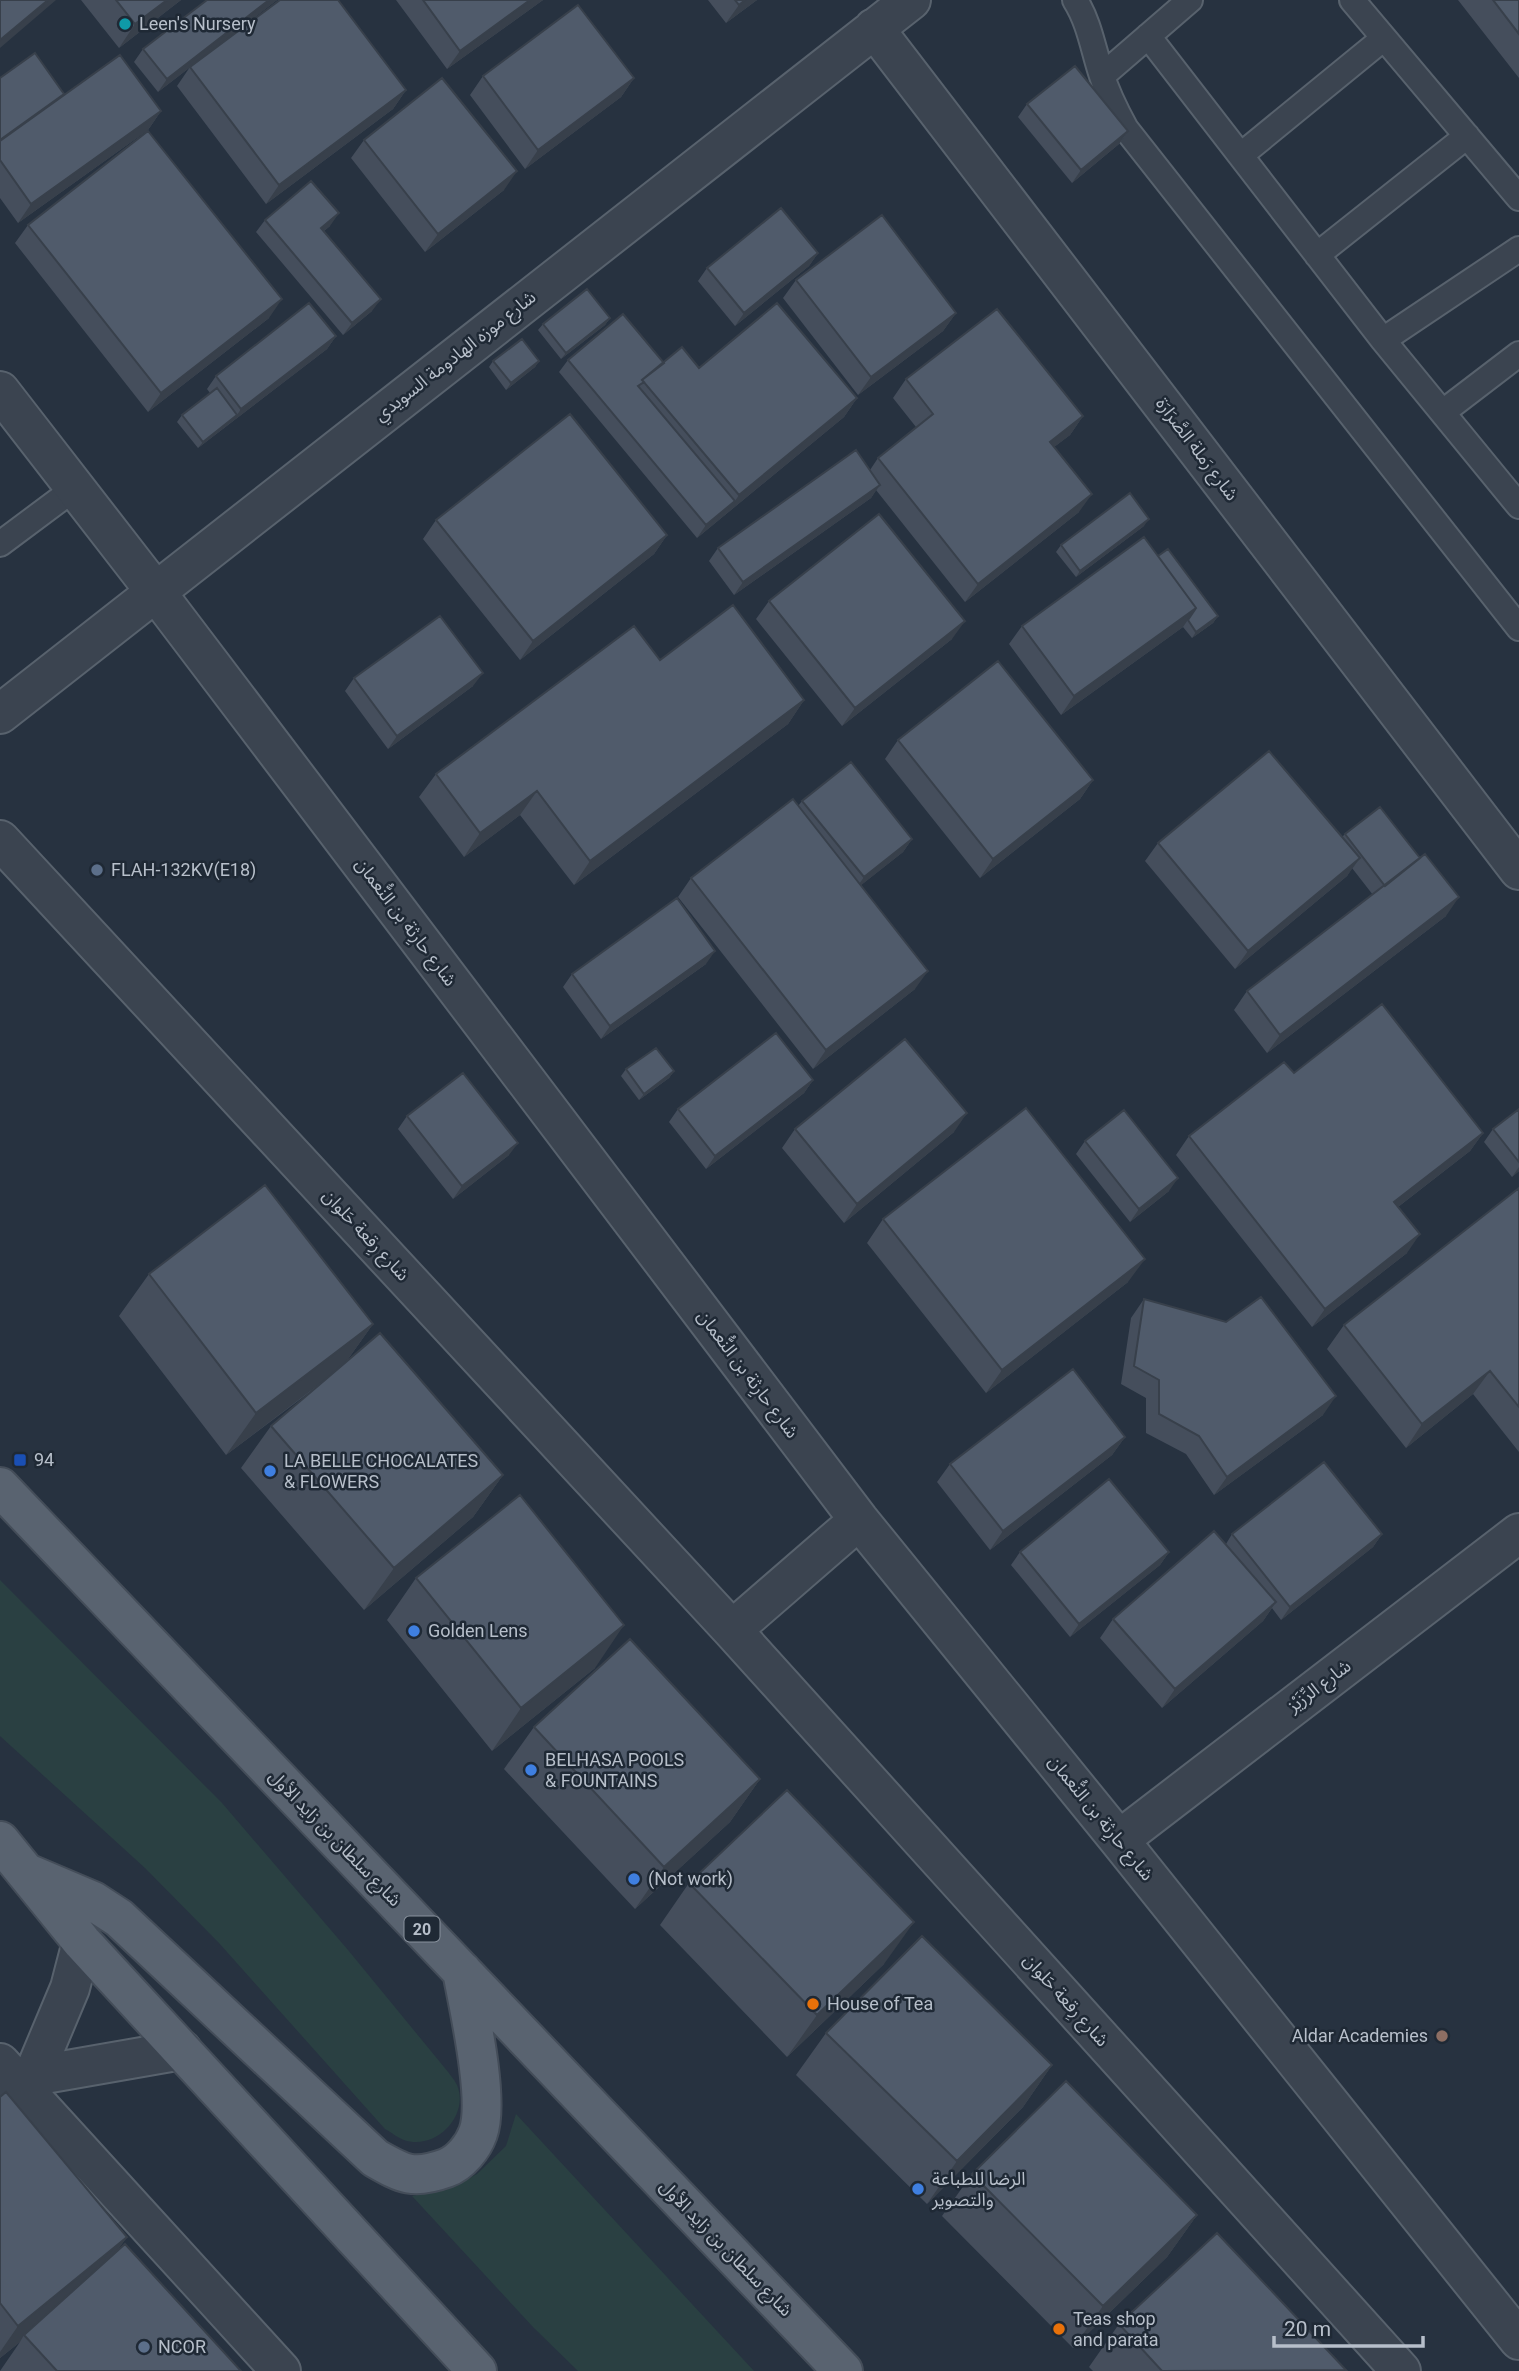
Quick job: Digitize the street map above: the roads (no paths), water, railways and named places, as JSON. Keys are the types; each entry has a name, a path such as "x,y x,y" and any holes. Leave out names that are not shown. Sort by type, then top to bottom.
{"main road":[{"name":"شارع سلطان بن زايد الأول","path":"0,1487 843,2371"},
{"path":"0,1841 82,1942 477,2371"},
{"path":"27,1873 93,1901 119,1918 375,2158 403,2174 430,2174 451,2166 465,2155 479,2132 481,2093 462,1971"}],"street":[{"name":"شارع موزه الهادومة السويدي","path":"0,714 911,0"},
{"name":"شارع رَملة الصَّرَارَة","path":"874,28 1519,870"},
{"name":"شارع حارِثة بن النُّعمان","path":"0,391 155,591 859,1520 1519,2340"},
{"name":"شارع رِقعة حَلوان","path":"0,841 732,1630 1401,2371"},
{"path":"732,1630 859,1520"},
{"name":"شارع الرِّزَيْز","path":"1119,1840 1519,1533"},
{"path":"14,2083 70,1988 82,1942"},
{"path":"14,2083 182,2050"},
{"path":"14,2083 281,2371"}],"lane":[{"path":"1075,0 1088,27 1112,103 1126,129 1519,628"},
{"path":"1102,76 1190,0"},
{"path":"1352,0 1519,198"},
{"path":"1148,36 1383,340 1518,504"},
{"path":"1241,155 1384,38"},
{"path":"1317,255 1467,136"},
{"path":"1383,340 1519,248"},
{"path":"1443,412 1519,354"},
{"path":"0,544 75,488"}],"place":[{"name":"Leen's Nursery","path":"125,24"},
{"name":"FLAH-132KV(E18)","path":"97,870"},
{"name":"94","path":"20,1460"},
{"name":"LA BELLE CHOCALATES & FLOWERS","path":"270,1471"},
{"name":"Golden Lens","path":"414,1631"},
{"name":"BELHASA POOLS & FOUNTAINS","path":"531,1770"},
{"name":"(Not work)","path":"634,1879"},
{"name":"House of Tea","path":"813,2004"},
{"name":"Aldar Academies","path":"1442,2036"},
{"name":"الرضا للطباعة والتصوير","path":"918,2189"},
{"name":"Teas shop and parata","path":"1059,2329"},
{"name":"NCOR","path":"144,2347"}]}
